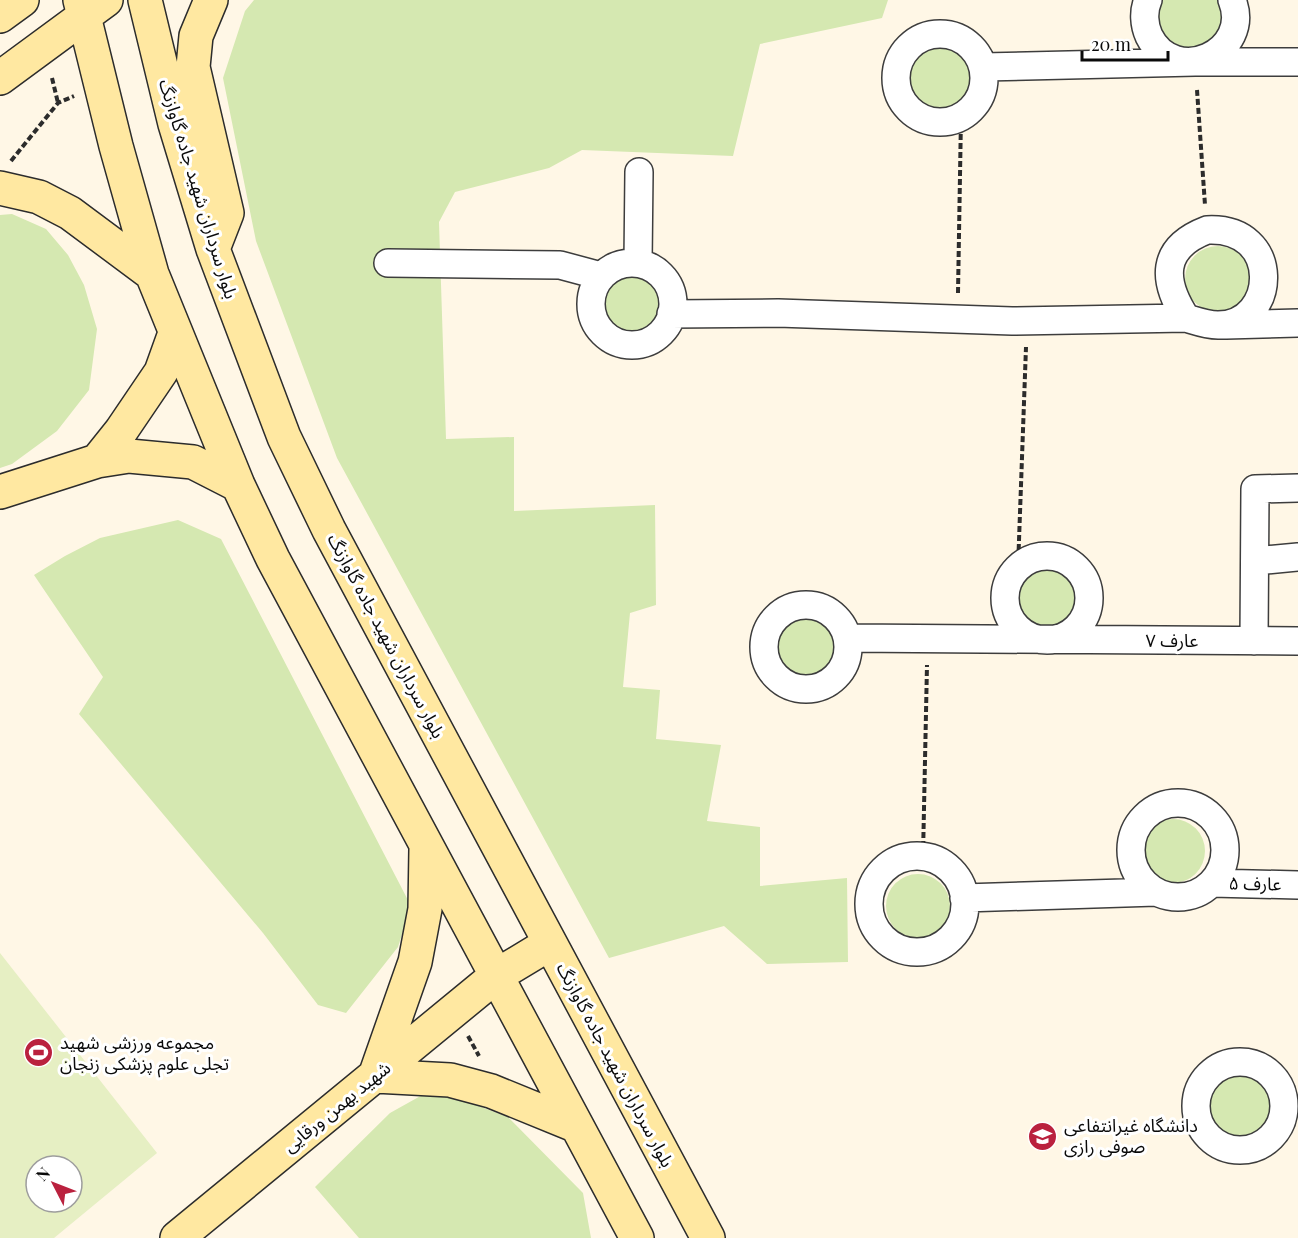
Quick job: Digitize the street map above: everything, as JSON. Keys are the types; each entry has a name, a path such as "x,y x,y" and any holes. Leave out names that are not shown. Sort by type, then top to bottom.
{"main road":[{"path":"0,16 22,0"},
{"name":"بلوار سرداران شهید جاده گاوازنگ","path":"146,0 175,124 213,249 284,437 319,510 708,1238"},
{"path":"211,0 196,36 193,67 227,213 213,249"},
{"path":"0,78 90,6 152,274 238,485 273,559 637,1238"},
{"path":"0,188 39,197 70,213 152,274"},
{"path":"96,461 121,432 161,372 175,333"},
{"path":"0,492 96,461 129,456 193,462 238,485"},
{"path":"426,847 425,909 415,962 375,1076 450,1080 491,1091 577,1126"},
{"name":"شهید بهمن ورقایی","path":"177,1238 496,976 549,944"}],"street":[{"path":"1148,0 1144,19 1147,33 1155,46 1166,56 1180,62 1298,63"},
{"path":"983,67 1196,62 1223,49 1231,36 1236,22 1232,0"},
{"path":"940,34 954,36 967,43 977,54 983,67 984,82 981,96 973,108 961,117 948,122 933,122 919,118 899,97 896,83 897,68 903,55 925,36 940,34"},
{"path":"638,263 639,172"},
{"path":"1186,318 1171,290 1169,275 1172,259 1180,246 1192,236 1207,231 1223,230 1238,234 1250,243 1260,256 1264,271 1263,287 1258,301 1248,313 1234,322 1219,325"},
{"path":"388,263 560,265 601,276"},
{"path":"638,263 662,276 669,287 672,300 671,314 666,326 657,336 645,343 632,345 618,343 602,332 592,314 591,301 594,288 601,276 612,268 638,263"},
{"path":"671,314 778,313 1027,320 1186,318 1219,325 1298,323"},
{"path":"1254,641 1255,489 1298,488"},
{"path":"1057,557 1070,562 1080,571 1087,583 1090,597 1088,610 1082,623 1071,633 1059,639 1045,640 1031,637 1020,630 1011,619 1006,606 1006,592 1010,579 1018,568 1036,558 1057,557"},
{"path":"1255,561 1298,557"},
{"name":"عارف ۷","path":"848,638 1298,641"},
{"path":"1179,803 1194,806 1208,813 1219,825 1224,840 1225,855 1221,870 1212,883 1200,892 1185,897 1170,897 1156,892 1143,882 1135,869 1131,854 1133,838 1139,824 1150,812 1164,805 1179,803"},
{"path":"923,856 938,861 951,870 960,883 964,898 964,914 958,929 948,941 934,949 918,953 903,951 888,944 877,932 870,918 868,903 872,887 880,873 892,863 907,857 923,856"},
{"name":"عارف ۵","path":"1212,883 1298,885"},
{"path":"964,898 1156,892"},
{"path":"1270,1139 1298,1141"}],"path":[{"path":"1196,62 1207,231"},
{"path":"957,319 961,117"},
{"path":"1018,568 1027,320"},
{"path":"923,856 927,639"}],"green space":[{"path":"254,0 888,0 882,18 760,44 733,156 582,150 549,168 455,192 439,222 446,439 514,437 514,511 655,505 656,605 630,613 623,687 660,690 656,739 721,745 707,821 760,827 760,886 847,878 848,962 767,964 724,926 609,958 337,458 256,241 223,78 245,11"},
{"path":"1161,0 1219,0 1223,24 1212,40 1201,48 1188,48 1169,43 1157,23"},
{"path":"940,43 953,46 964,53 971,64 974,77 971,90 964,101 953,108 940,111 927,108 916,101 909,90 906,77 909,64 916,53 927,46"},
{"path":"12,214 46,229 68,255 84,285 97,329 89,390 57,431 12,464 0,468 0,215"},
{"path":"1211,246 1225,246 1237,251 1246,260 1251,279 1249,292 1242,303 1225,312 1211,312 1199,307 1190,298 1185,286 1185,272 1190,260 1199,251"},
{"path":"630,274 653,283 662,306 653,329 630,338 607,329 598,306 607,283"},
{"path":"178,520 221,539 411,906 398,947 346,1013 318,1005 263,933 79,714 103,677 34,575 100,538"},
{"path":"1048,565 1066,571 1074,579 1080,597 1074,615 1066,623 1048,629 1030,623 1022,615 1016,597 1022,579 1030,571"},
{"path":"806,617 824,623 832,631 838,649 832,667 824,675 806,681 788,675 780,667 774,649 780,631 788,623"},
{"path":"1173,819 1191,825 1199,833 1205,851 1199,869 1191,877 1173,883 1155,877 1147,869 1141,851 1147,833 1155,825"},
{"path":"918,874 936,880 944,888 950,906 944,924 936,932 918,938 900,932 892,924 886,906 892,888 900,880"},
{"name":"مجموعه ورزشی شهید تجلی علوم پزشکی زنجان","path":"0,953 157,1153 84,1213 84,1154 24,1154 24,1214 83,1214 54,1238 0,1238"},
{"path":"1240,1076 1258,1082 1266,1090 1272,1108 1266,1126 1258,1134 1240,1140 1222,1134 1214,1126 1208,1108 1214,1090 1222,1082"},
{"path":"433,1089 508,1117 583,1193 591,1238 359,1238 315,1187 390,1113"}],"place":[{"name":"مجموعه ورزشی شهید تجلی علوم پزشکی زنجان","path":"39,1053"},
{"name":"دانشگاه غیرانتفاعی صوفی رازی","path":"1043,1136"}]}
